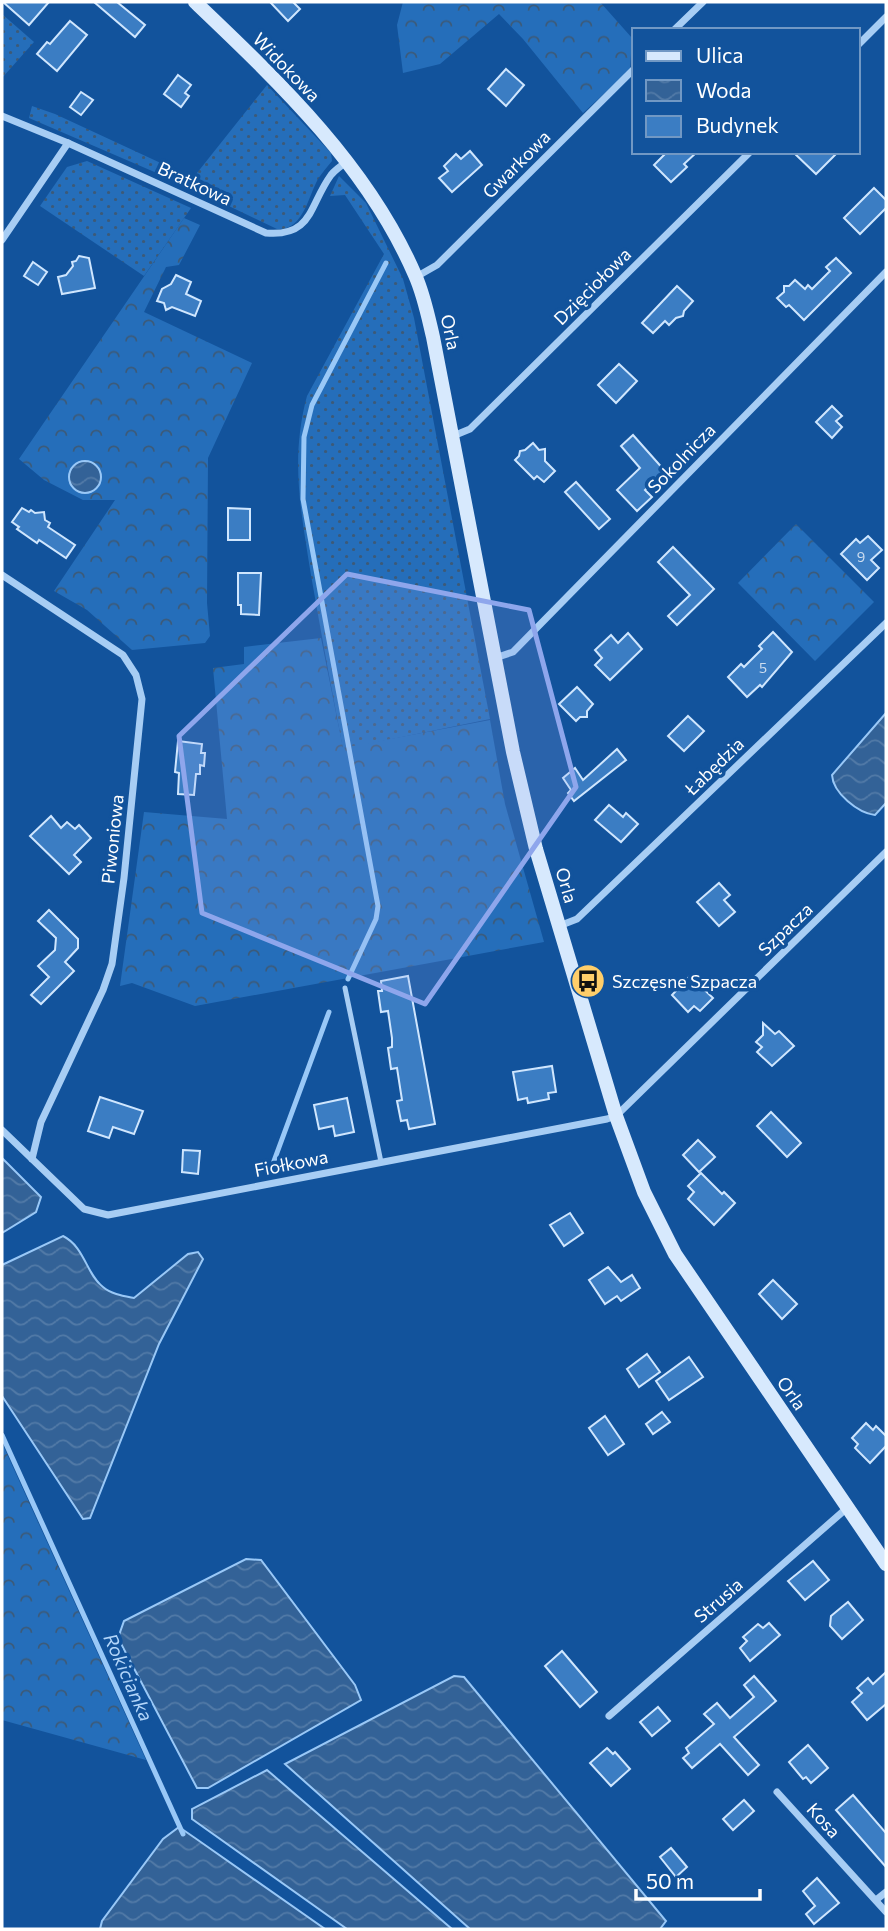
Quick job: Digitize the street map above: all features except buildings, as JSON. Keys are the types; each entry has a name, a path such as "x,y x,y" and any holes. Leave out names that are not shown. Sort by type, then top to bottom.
{"street":[{"name":"Widokowa","path":"194,2 289,96 348,162"},
{"path":"676,28 703,2"},
{"path":"860,43 886,17"},
{"name":"Gwarkowa","path":"416,277 437,265 632,71"},
{"name":"Bratkowa","path":"2,116 266,233 284,235 297,228 309,217 332,173 348,162"},
{"path":"2,240 68,143"},
{"name":"Dzięciołowa","path":"452,436 470,429 748,154"},
{"name":"Orla","path":"348,162 386,218 416,277 433,337 523,801 617,1116 644,1192 675,1254 886,1564"},
{"name":"Sokolnicza","path":"495,659 513,652 886,272"},
{"name":"Piwoniowa","path":"2,575 123,655 136,675 142,699 124,878 112,964 103,990 41,1122 32,1159"},
{"name":"Łabędzia","path":"559,926 577,919 886,623"},
{"name":"Szpacza","path":"617,1116 886,852"},
{"name":"Fiołkowa","path":"2,1130 84,1209 108,1215 532,1135 617,1116"},
{"name":"Strusia","path":"608,1716 848,1508"},
{"name":"Kosa","path":"777,1792 886,1912"},
{"path":"876,1900 886,1892"}],"lane":[{"path":"345,988 380,1162"}],"highlighted area":[{"path":"347,574 529,610 576,787 425,1004 202,913 179,736"}],"green space":[{"path":"403,2 600,2 632,38 630,70 583,113 523,39 499,14 440,64 403,73 397,25"},
{"path":"2,14 34,42 2,78"},
{"path":"267,85 331,153 332,161 318,179 304,212 293,225 286,228 277,229 187,186 29,118 32,106 55,114 193,178"},
{"path":"87,161 191,208 144,276 40,206 67,167"},
{"path":"339,176 366,203 403,279 414,318 490,719 343,749 304,529 299,486 299,442 307,396 384,254 345,195 330,196"},
{"path":"184,218 200,225 179,265 166,267 144,312 252,363 208,458 207,603 210,636 205,643 132,650 87,610 54,591 115,500 83,500 44,480 19,459"},
{"path":"796,524 874,602 815,661 738,583"},
{"path":"321,638 343,748 490,720 505,804 544,942 195,1006 132,983 120,986 144,812 227,819 213,668 244,664 244,647"},
{"path":"2,1443 146,1760 2,1720"}],"water":[{"path":"85,461 96,466 101,477 96,488 85,493 74,488 69,477 74,466"},
{"path":"886,713 886,803 875,815 848,801 837,789 832,775"},
{"path":"2,1158 41,1197 36,1212 2,1233"},
{"path":"63,1236 76,1247 97,1282 114,1293 134,1298 188,1254 198,1252 203,1259 159,1344 90,1518 83,1519 2,1396 2,1265"},
{"path":"246,1559 261,1560 355,1685 361,1700 208,1788 197,1788 118,1638 124,1621"},
{"path":"454,1676 464,1677 666,1921 660,1929 470,1929 285,1764"},
{"path":"267,1770 452,1929 347,1929 192,1819 192,1809"},
{"path":"179,1827 325,1929 100,1929 102,1921 163,1839"}],"waterway":[{"path":"348,979 376,919 378,906 303,499 304,437 312,405 386,263"},
{"path":"271,1169 329,1012"},
{"name":"Rokicianka","path":"2,1435 183,1834"}],"place":[{"name":"Szczęsne Szpacza","path":"588,981"}]}
